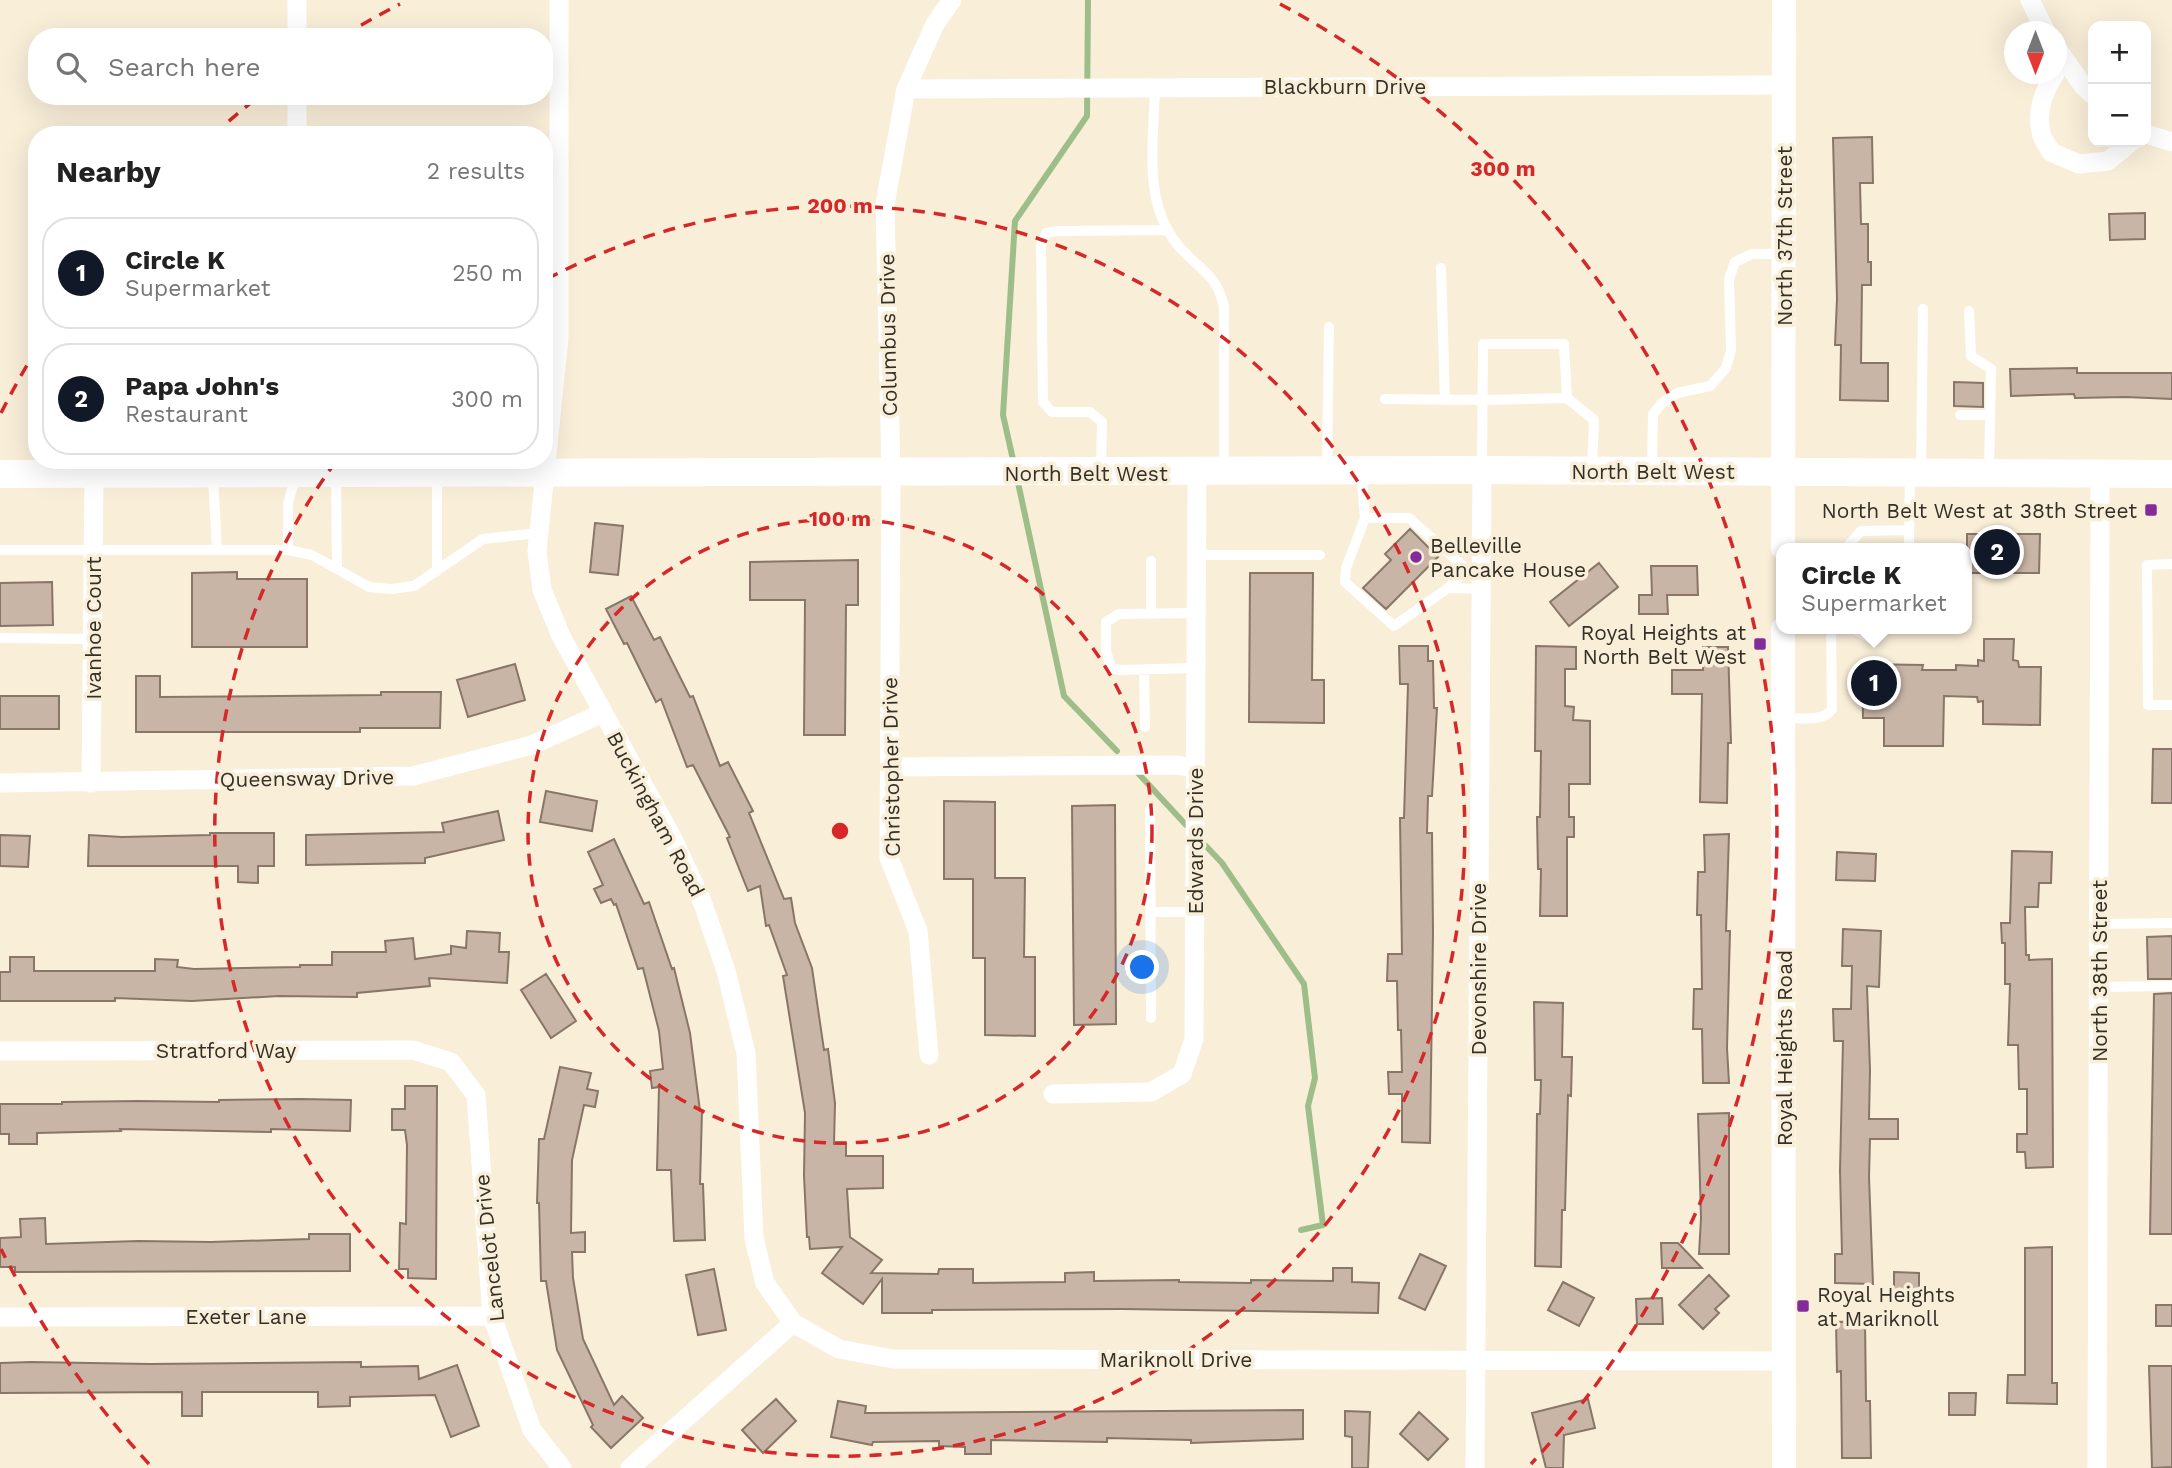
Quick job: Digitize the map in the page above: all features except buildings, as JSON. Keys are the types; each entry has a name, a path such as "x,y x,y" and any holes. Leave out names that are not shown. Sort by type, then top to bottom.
{"main road":[{"name":"North Belt West","path":"0,474 64,469"},
{"name":"North Belt West","path":"194,469 213,473 269,469"},
{"name":"North Belt West","path":"310,469 336,473 403,469"},
{"name":"North Belt West","path":"468,469 546,474 1482,470 2172,474"}],"street":[{"path":"297,0 297,28"},
{"name":"Buckingham Road","path":"553,401 559,338 559,0"},
{"name":"Columbus Drive","path":"891,473 885,204 906,89 935,24 952,0"},
{"name":"North 37th Street","path":"1782,471 1784,0"},
{"path":"2030,0 2040,21"},
{"path":"2067,71 2088,91"},
{"path":"2047,84 2040,109 2041,132 2051,152 2079,164 2108,161 2125,147"},
{"name":"Blackburn Drive","path":"906,89 1784,85"},
{"path":"297,105 297,126"},
{"path":"2151,136 2172,142"},
{"name":"Ivanhoe Court","path":"90,469 93,550 91,783"},
{"name":"Buckingham Road","path":"546,469 537,551 542,590 561,636 673,837 702,901 726,971 746,1053 754,1238 765,1283 793,1323"},
{"name":"Devonshire Drive","path":"1475,1468 1482,470"},
{"path":"1782,471 1783,543"},
{"name":"Edwards Drive","path":"1054,1094 1151,1092 1182,1074 1195,1039 1196,555 1210,472"},
{"name":"Christopher Drive","path":"891,473 889,858 918,931 929,1055"},
{"name":"North 38th Street","path":"2097,1468 2100,474"},
{"name":"Royal Heights Road","path":"1783,634 1784,1468"},
{"name":"Queensway Drive","path":"0,783 414,776 532,745 603,713"},
{"path":"889,767 1177,765 1195,768"},
{"name":"Stratford Way","path":"0,1051 414,1050 451,1062"},
{"name":"Lancelot Drive","path":"451,1062 476,1095 492,1316 532,1430 562,1468"},
{"name":"Exeter Lane","path":"0,1317 492,1316"},
{"path":"630,1468 793,1323"},
{"name":"Mariknoll Drive","path":"793,1323 839,1349 893,1359 1784,1361"}],"lane":[{"path":"1155,87 1154,194 1160,217 1177,244 1220,288 1224,306 1210,472"},
{"path":"1101,472 1102,422 1090,412 1052,412 1043,402 1041,245 1046,233 1058,231 1168,230"},
{"path":"1652,471 1653,414 1662,403 1677,393 1710,386 1726,368 1731,351 1729,279 1735,262 1752,254 1784,254"},
{"path":"1441,268 1445,400"},
{"path":"1908,543 1916,472 1923,309"},
{"path":"1969,311 1971,356 1991,369 1989,473"},
{"path":"1327,471 1329,327"},
{"path":"1482,470 1483,344 1564,344 1567,398"},
{"path":"1385,399 1567,398 1594,420 1592,471"},
{"path":"1960,415 1990,415"},
{"path":"288,550 288,503 296,469"},
{"path":"437,469 437,571"},
{"path":"1361,471 1365,518 1346,568 1345,582 1394,626 1448,588 1461,575 1462,565 1409,518 1365,518"},
{"path":"213,473 217,550"},
{"path":"336,473 337,567"},
{"path":"1850,543 1861,531 1908,530"},
{"path":"0,550 288,550 312,555 369,587 391,589 414,586 483,539 539,533"},
{"path":"1196,555 1320,555"},
{"path":"1151,613 1152,561"},
{"path":"2172,564 2147,565 2148,705 2172,705"},
{"path":"1448,588 1481,589"},
{"path":"1195,668 1111,668 1106,650 1106,622 1119,614 1196,613"},
{"path":"1783,718 1824,717 1830,713 1831,634"},
{"path":"1863,634 1872,639 1878,634"},
{"path":"0,638 92,639"},
{"path":"1144,670 1145,727"},
{"path":"1150,809 1151,1018"},
{"path":"1151,912 1195,912"},
{"path":"2099,924 2172,923"},
{"path":"2099,987 2172,986"}],"waterway":[{"path":"1014,464 1003,415 1015,221 1087,116 1088,0"},
{"path":"1017,478 1064,696 1117,751"},
{"path":"1136,771 1186,825"},
{"path":"1206,846 1222,863 1304,984 1315,1078 1308,1106 1323,1225 1301,1230"}],"place":[{"name":"North Belt West at 38th Street","path":"2151,510"},
{"name":"Papa John's","path":"1997,552"},
{"name":"Belleville Pancake House","path":"1416,557"},
{"name":"Royal Heights at North Belt West","path":"1760,644"},
{"name":"Circle K","path":"1874,683"},
{"name":"Royal Heights at Mariknoll","path":"1803,1306"}]}
